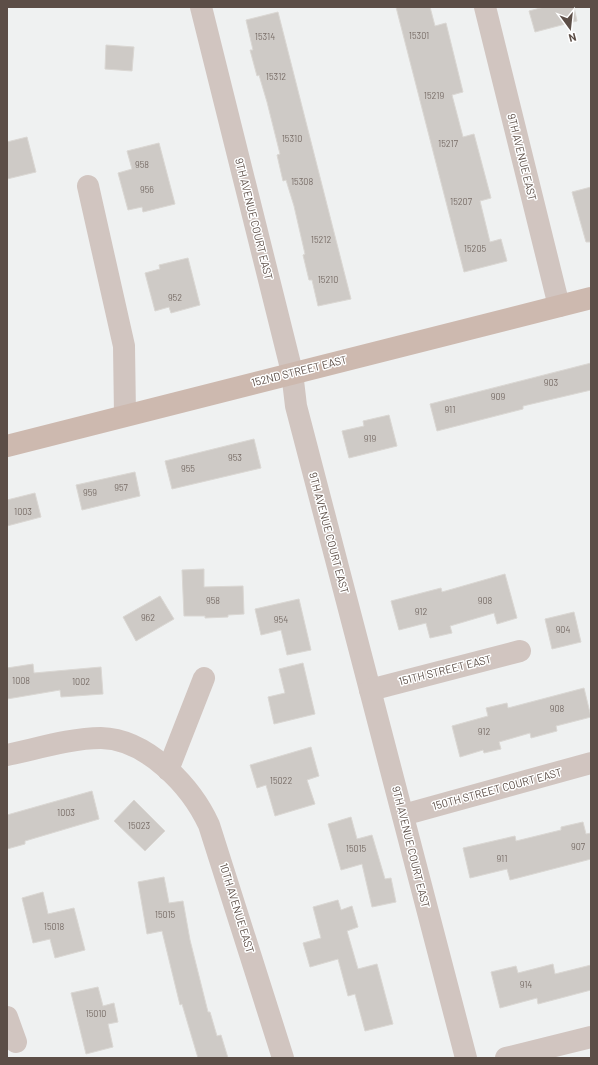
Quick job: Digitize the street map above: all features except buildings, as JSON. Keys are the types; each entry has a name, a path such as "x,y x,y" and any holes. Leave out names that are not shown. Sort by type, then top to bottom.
{"main road":[{"name":"152ND STREET EAST","path":"7,446 292,372 591,298"}],"street":[{"name":"9TH AVENUE COURT EAST","path":"201,7 292,372 296,406 466,1058"},
{"name":"9TH AVENUE EAST","path":"485,7 559,306"},
{"path":"88,186 124,346 125,415"},
{"name":"151TH STREET EAST","path":"370,690 520,651"},
{"path":"168,770 204,678"},
{"name":"10TH AVENUE EAST","path":"7,755 60,743 101,738 136,748 168,770 180,781 202,811 209,825 283,1058"},
{"name":"150TH STREET COURT EAST","path":"402,815 591,763"},
{"path":"7,1017 16,1042"},
{"path":"506,1058 591,1037"}]}
